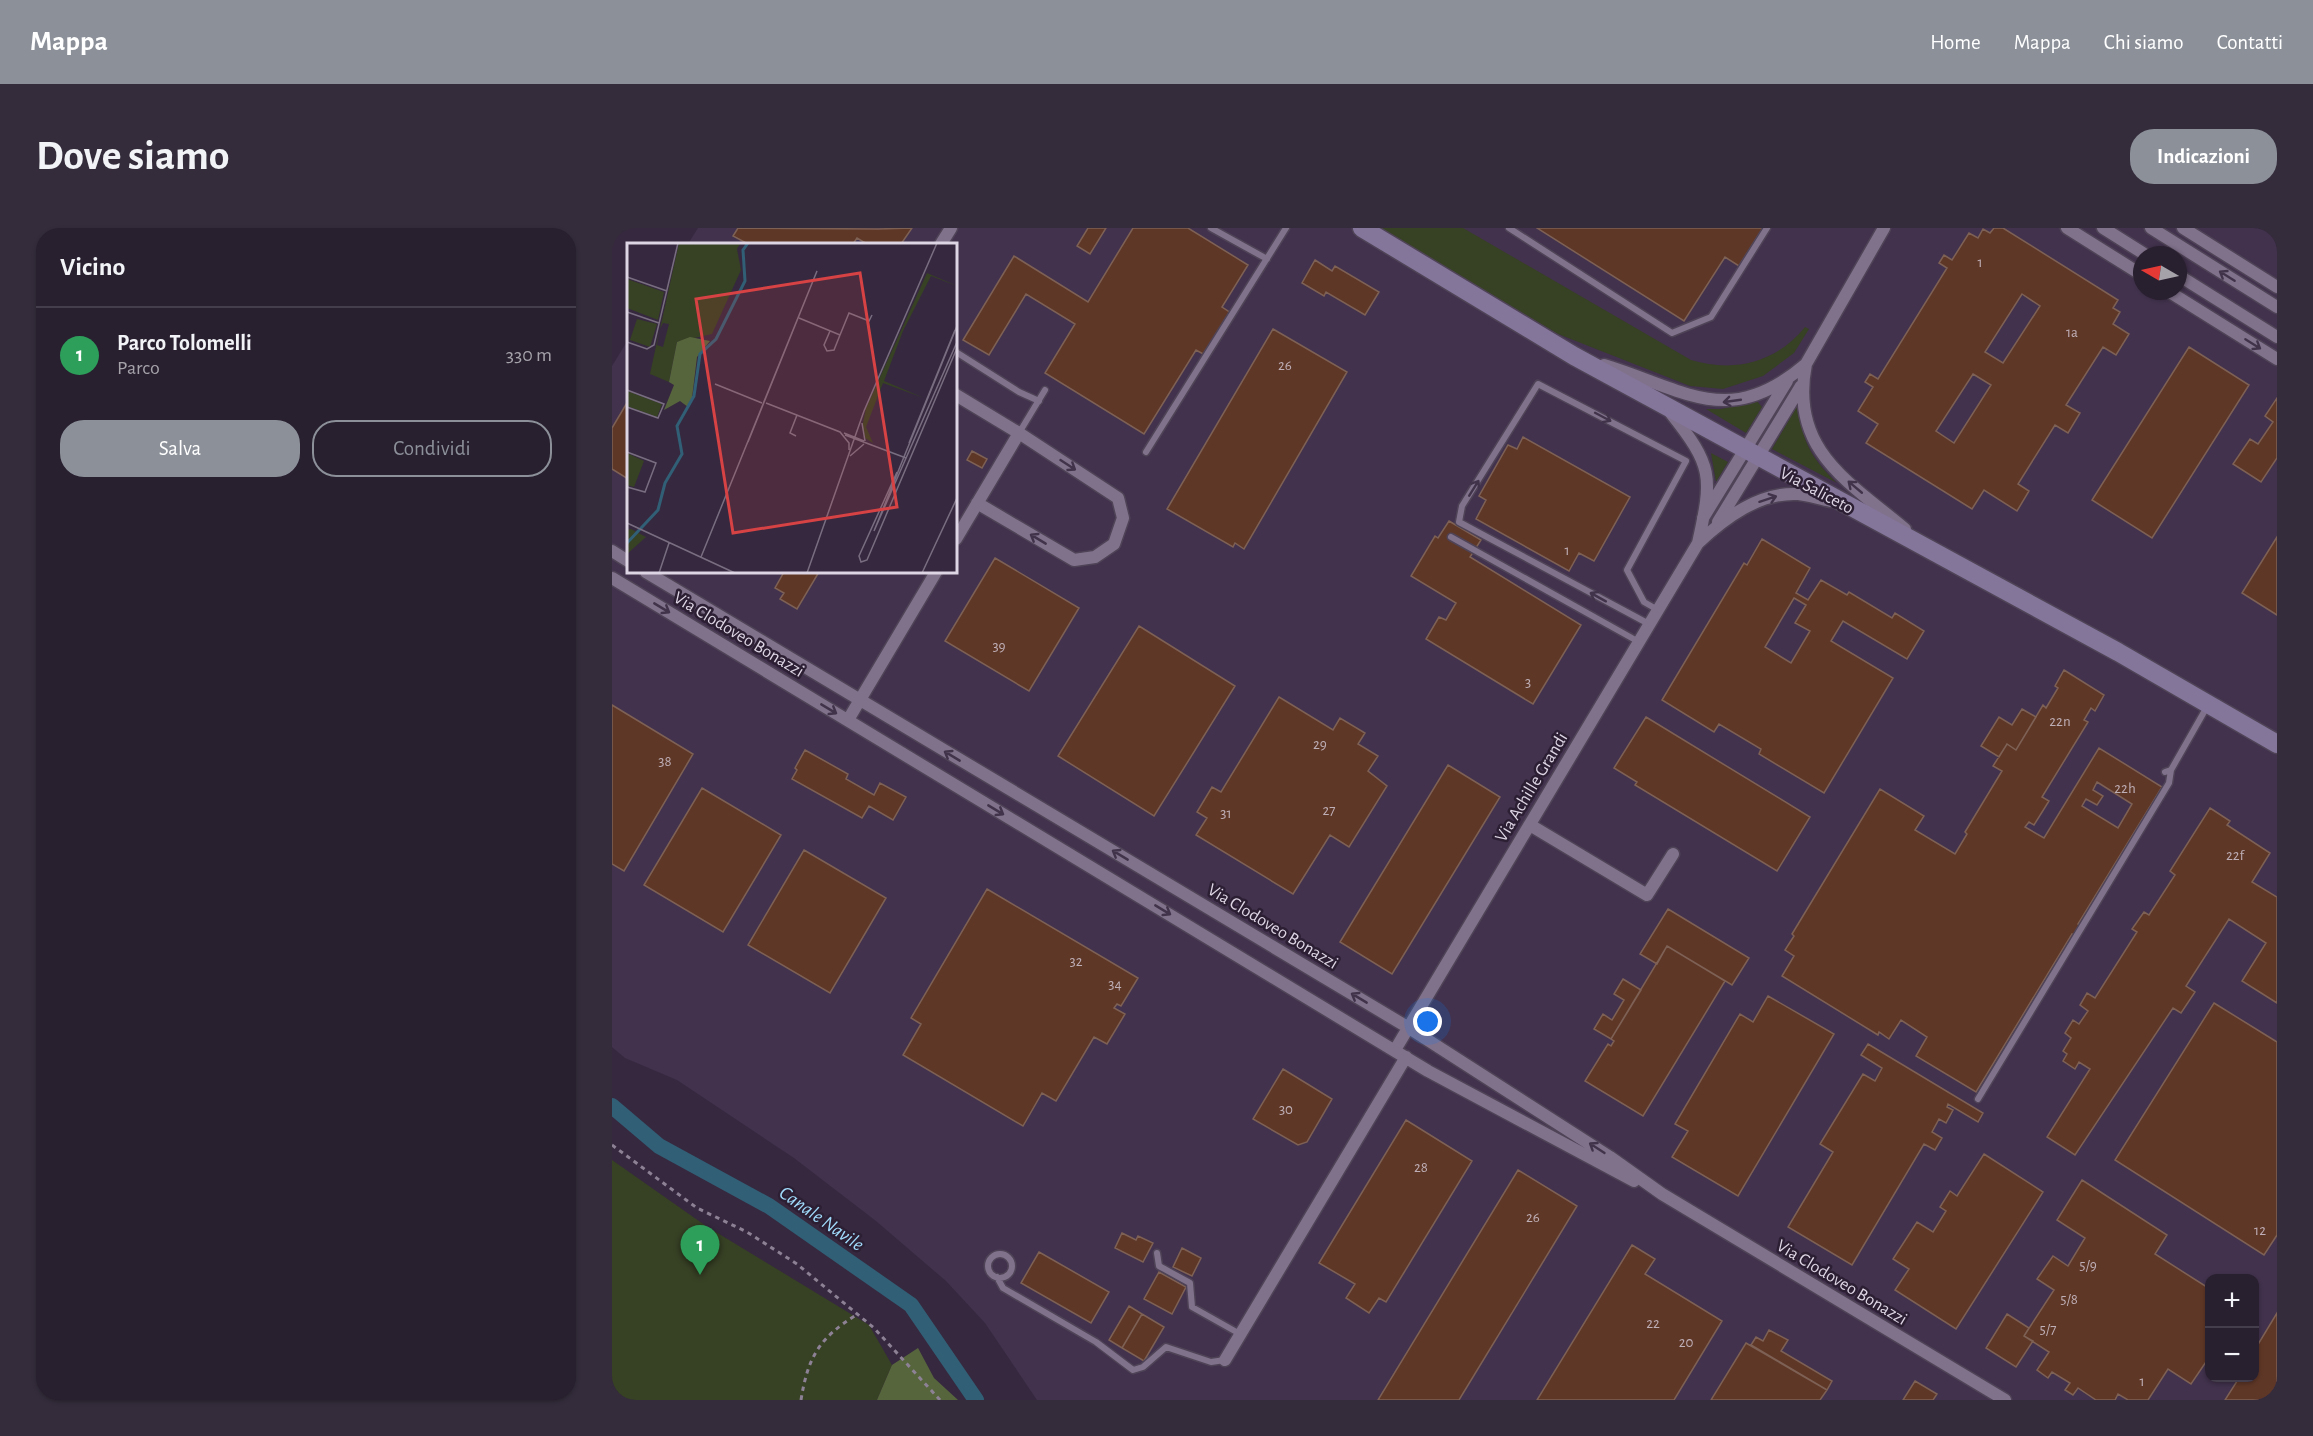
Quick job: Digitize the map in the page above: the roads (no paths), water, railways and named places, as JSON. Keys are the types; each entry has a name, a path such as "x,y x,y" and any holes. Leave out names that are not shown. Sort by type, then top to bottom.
{"main road":[{"name":"Via Saliceto","path":"1362,228 1574,356 2118,651 2277,744"}],"street":[{"path":"942,243 951,228"},
{"path":"1884,228 1806,364 1801,386 1812,440 1822,457 1932,552"},
{"path":"2067,228 2133,269"},
{"path":"2103,228 2133,247"},
{"path":"2151,228 2273,305 2277,288 2183,228"},
{"path":"2115,258 2126,242"},
{"path":"2187,281 2277,337"},
{"path":"2182,300 2277,359"},
{"path":"2228,329 2238,313"},
{"path":"1574,356 1694,397 1719,402 1746,399 1787,381 1806,364"},
{"path":"1750,453 1787,381"},
{"path":"1750,453 1801,386"},
{"path":"957,396 1118,498 1123,518 1114,544 1095,557 1074,560 977,503"},
{"name":"Via Achille Grandi","path":"1666,407 1698,447 1706,471 1707,494 1698,543"},
{"path":"957,537 1019,433"},
{"name":"Via Achille Grandi","path":"1703,518 1750,453"},
{"name":"Via Achille Grandi","path":"1716,526 1750,453"},
{"name":"Via Achille Grandi","path":"1401,1054 1409,1028 1698,543 1716,526 1739,510 1777,496 1799,494 1844,504"},
{"path":"612,551 627,560"},
{"name":"Via Clodoveo Bonazzi","path":"648,573 1409,1028 1610,1157 1662,1194 2005,1400"},
{"path":"848,720 935,573"},
{"name":"Via Clodoveo Bonazzi","path":"612,578 1401,1054 1604,1167 1662,1194"},
{"path":"1530,825 1647,895 1672,854"},
{"path":"1225,1360 1401,1054"}],"lane":[{"path":"1211,228 1267,258"},
{"path":"1146,452 1286,228"},
{"path":"1509,228 1672,333 1711,317 1767,228"},
{"path":"957,353 1019,392 1039,401"},
{"path":"1649,624 1459,522 1462,506 1538,384 1686,461 1626,570 1644,602 1658,610"},
{"path":"1019,433 1045,390"},
{"path":"1451,537 1639,642"},
{"path":"1978,1099 2169,783 2168,771 2208,704"},
{"path":"1157,1253 1159,1266 1190,1283 1192,1307 1241,1334"},
{"path":"997,1277 1003,1288 1096,1342 1133,1370 1143,1367 1166,1347 1211,1362 1225,1360"}],"waterway":[{"name":"Canale Navile","path":"612,1106 659,1146 769,1206 911,1305 976,1400"}],"place":[{"name":"Parco Tolomelli","path":"700,1275"}]}
